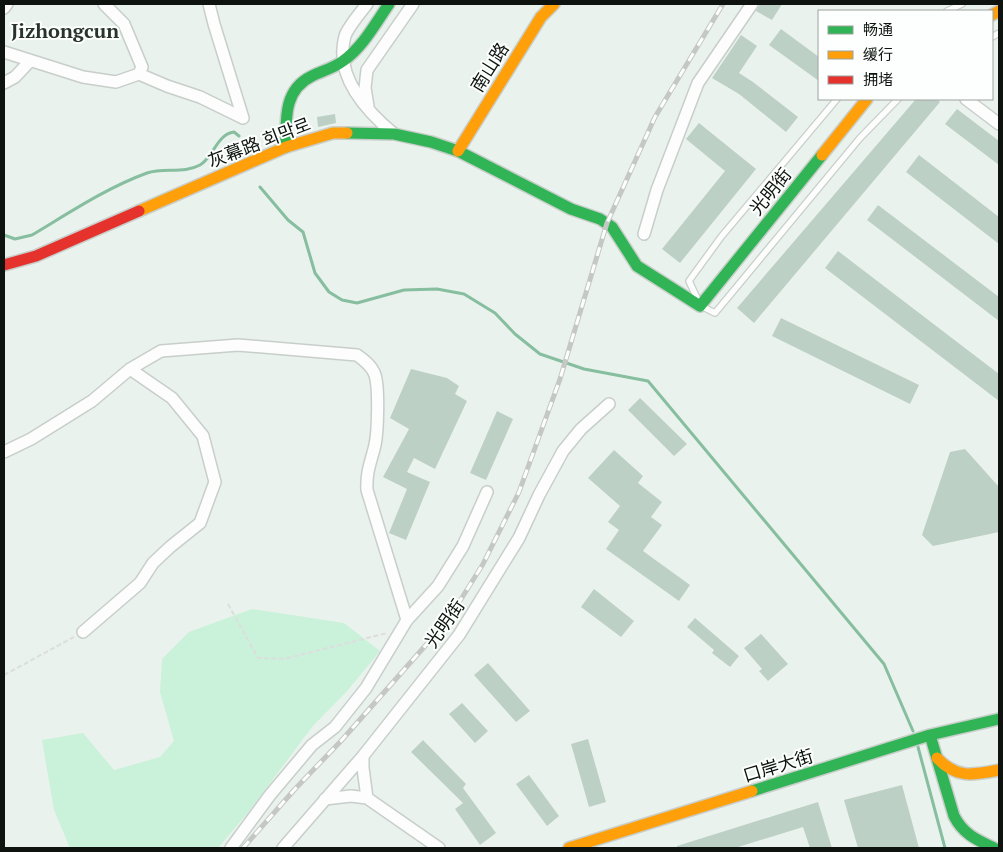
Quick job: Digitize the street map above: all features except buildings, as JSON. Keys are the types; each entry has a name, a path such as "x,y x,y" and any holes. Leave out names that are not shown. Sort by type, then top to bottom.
{"main road":[{"path":"286,147 288,100 292,92 297,86 342,61 356,49 389,4"},
{"name":"南山路","path":"458,151 540,17 554,4"},
{"name":"光明街","path":"700,306 866,100"},
{"name":"灰幕路 회막로","path":"4,265 36,256 286,147 315,137 333,133 394,134 431,142 458,151 571,209 607,222 637,266 700,306"},
{"name":"口岸大街","path":"569,848 909,742 999,719"},
{"path":"926,737 936,758 954,816 959,826 966,834 994,848"},
{"path":"936,758 945,768 962,775 999,770"}],"street":[{"path":"4,8 7,4"},
{"path":"104,4 124,24 142,67 139,74"},
{"path":"4,52 83,77 116,82 139,74 200,97 243,118 214,24 210,4"},
{"path":"367,4 346,34 342,61 350,84 377,120 394,134"},
{"path":"368,108 365,88 367,70 413,4"},
{"path":"644,234 657,190 698,83 752,4"},
{"path":"4,83 15,77 30,61"},
{"path":"967,100 999,124"},
{"path":"4,452 31,439 92,401 130,369 161,351 238,345 357,355 368,363 375,375 378,416 376,443 366,476 367,490 404,624"},
{"path":"83,632 140,583 153,563 200,523 215,482 203,436 172,398 130,369"},
{"name":"光明街","path":"283,848 363,756 459,635 519,538 539,495 563,451 581,429 609,404"},
{"path":"230,848 312,745 335,727 366,688 404,624 438,586 463,546 487,492"},
{"path":"363,756 367,798"},
{"path":"325,799 351,796 367,798 440,848"}],"lane":[{"path":"949,10 962,4"},
{"path":"835,100 721,237 689,282 700,306 715,313 860,138 897,100"}],"path":[{"path":"228,604 258,658 284,659 404,624"},
{"path":"4,675 83,632"}],"green space":[{"path":"252,609 344,623 380,651 348,690 312,727 250,810 218,848 70,848 54,810 42,740 83,733 114,770 160,757 174,741 160,692 162,659 189,632"}],"waterway":[{"path":"4,235 15,239 32,235 102,193 147,173 160,170 194,168 204,162 223,137 234,132 239,136"},
{"path":"260,187 288,220 303,232 315,273 329,292 342,300 357,303 404,290 437,289 464,294 495,313 515,334 540,354 584,369 648,381 884,664 913,731"},
{"path":"918,747 945,848"}],"railway":[{"path":"243,848 448,620 483,564 519,492 560,379 607,223 655,117 723,4"}],"traffic: fast":[{"path":"286,147 288,107 296,89 312,76 336,66 357,49 389,4"},
{"path":"347,133 394,134 431,142 458,151 571,209 600,219 612,227 637,266 700,306 822,155"},
{"path":"752,791 930,735 999,719"},
{"path":"930,735 954,816 966,832 994,848"}],"traffic: slow":[{"path":"458,151 541,17 554,4"},
{"path":"993,14 999,11"},
{"path":"822,155 866,100"},
{"path":"139,211 286,147 333,133 347,133"},
{"path":"937,758 951,769 966,774 999,770"},
{"path":"569,848 752,791"}],"traffic: jam":[{"path":"4,265 36,256 139,211"}],"district":[{"name":"Jizhongcun","path":"65,30"}]}
